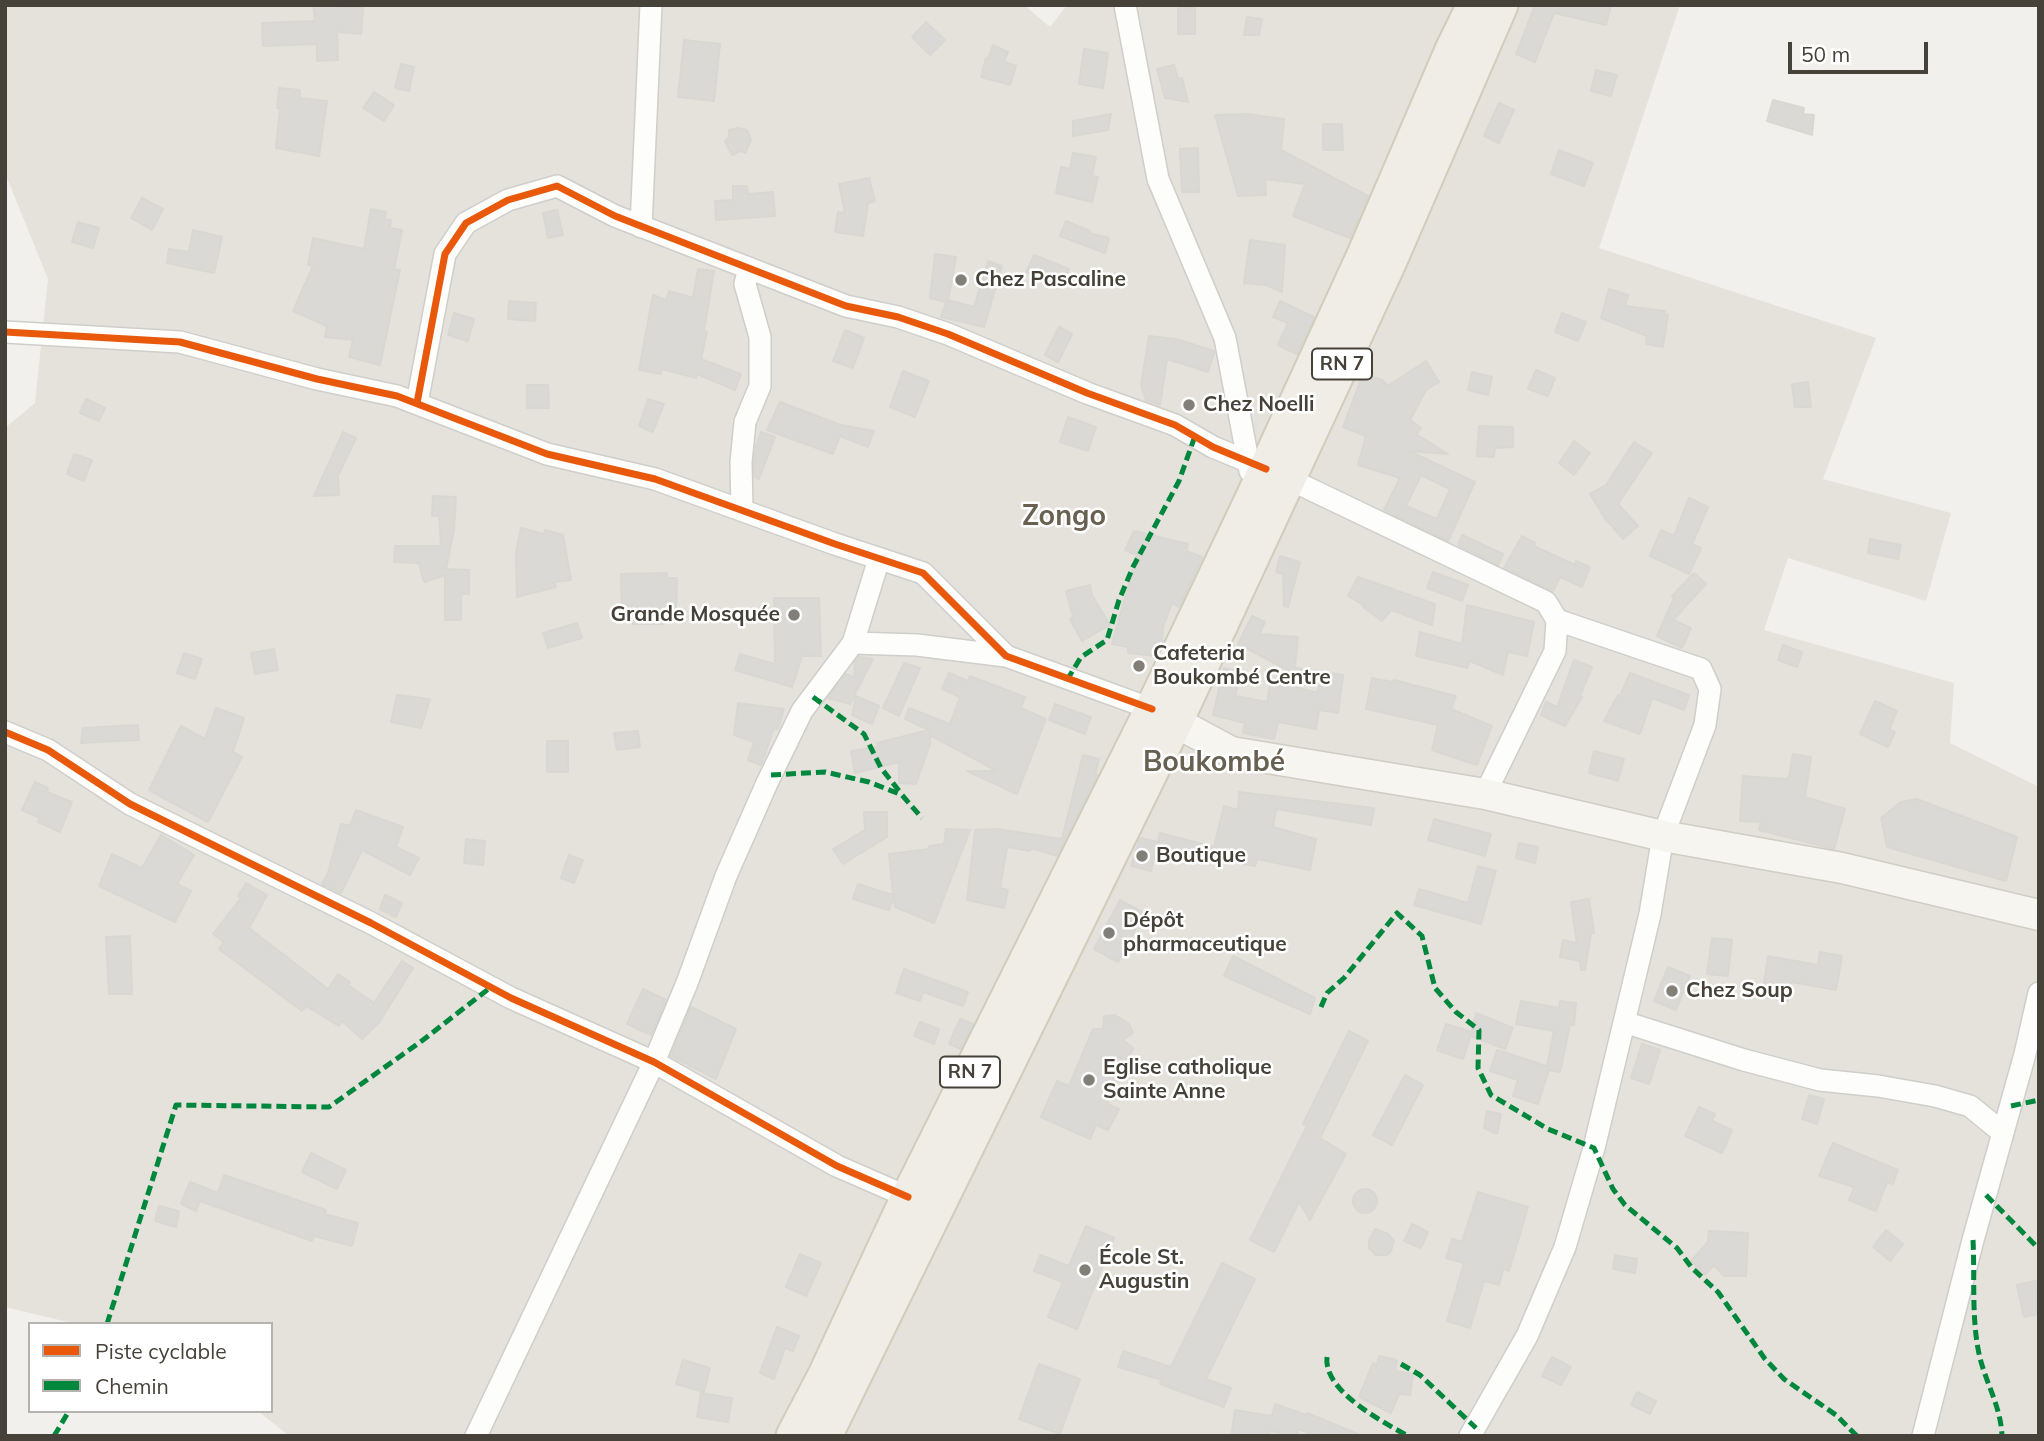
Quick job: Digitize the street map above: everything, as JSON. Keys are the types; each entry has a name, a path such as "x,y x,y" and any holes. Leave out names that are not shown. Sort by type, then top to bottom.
{"main road":[{"name":"RN 7","path":"825,1436 1164,716 1268,470 1474,5"},
{"name":"RN 7","path":"793,1436 825,1375 908,1197 1164,716 1251,501 1389,262 1501,5"},
{"path":"1164,716 1231,752 1485,794 1663,836 1842,868 2039,915"}],"street":[{"path":"641,227 651,5"},
{"path":"1125,5 1158,179 1224,338 1268,470"},
{"path":"417,403 445,254 466,223 508,200 557,186 641,227 846,306 898,317 948,334 1087,393 1175,425 1213,447 1268,470 1546,602 1557,620 1555,651 1485,794"},
{"path":"742,510 741,462 745,422 760,387 760,337 746,284 749,268"},
{"path":"5,332 180,342 317,379 397,396 547,454 655,479 923,573 1006,656"},
{"path":"477,1436 654,1062 687,983 726,876 767,783 802,711 853,643 879,559"},
{"path":"1470,1436 1527,1336 1565,1247 1594,1148 1650,914 1663,836 1704,725 1710,689 1701,668 1557,620"},
{"path":"853,643 917,645 1006,656 1164,716"},
{"path":"5,732 48,750 130,804 371,923 511,998 654,1062 837,1166 908,1197"},
{"path":"1923,1436 2039,993"},
{"path":"1623,1022 1744,1060 1820,1080 1935,1096 1970,1107 2003,1133"}],"shaded area":[{"path":"5,5 1024,5 1050,27 1067,5 1680,5 1599,248 1876,338 1823,479 1951,513 1926,601 1788,558 1764,630 1954,683 1950,743 2039,787 2039,1436 289,1436 260,1413 273,1413 273,1322 68,1322 5,1307 5,428 35,403 48,279 5,173"}],"building":[{"path":"313,5 363,8 361,34 337,32 338,60 317,61 317,44 263,46 262,23 315,21"},
{"path":"1535,5 1611,5 1606,25 1554,13 1535,62 1516,54"},
{"path":"1178,8 1195,8 1195,34 1178,34"},
{"path":"1247,17 1262,19 1259,35 1244,35"},
{"path":"926,22 945,40 930,55 912,37"},
{"path":"684,40 720,44 714,101 678,97"},
{"path":"993,45 1008,52 1004,62 1016,66 1010,85 981,77"},
{"path":"1084,49 1108,53 1103,88 1079,84"},
{"path":"401,64 414,67 409,91 395,88"},
{"path":"1174,65 1178,79 1182,78 1188,102 1165,98 1157,69"},
{"path":"1596,70 1617,75 1611,96 1591,91"},
{"path":"279,88 300,90 300,98 327,101 319,156 276,148"},
{"path":"374,92 394,105 384,121 363,108"},
{"path":"1773,100 1804,108 1803,114 1814,115 1812,135 1767,121"},
{"path":"1499,103 1514,110 1499,143 1484,136"},
{"path":"1111,114 1108,130 1073,136 1073,121"},
{"path":"1247,114 1284,119 1281,150 1368,196 1350,238 1293,216 1305,184 1265,179 1266,195 1238,196 1215,115"},
{"path":"1323,124 1342,124 1343,150 1323,150"},
{"path":"729,130 747,130 751,140 745,153 741,151 732,155 725,141 729,137"},
{"path":"1198,148 1199,192 1182,192 1180,149"},
{"path":"1559,150 1593,163 1584,186 1551,174"},
{"path":"1073,153 1096,157 1092,176 1098,177 1092,202 1056,193 1061,167 1070,169"},
{"path":"869,178 875,201 868,203 863,236 835,232 838,212 845,213 839,184"},
{"path":"733,186 747,186 748,194 773,192 775,216 716,220 715,201 733,200"},
{"path":"142,198 163,209 152,230 131,218"},
{"path":"371,209 386,212 384,219 391,220 390,228 402,230 394,269 400,270 380,365 349,357 353,340 325,337 327,326 293,311 313,266 308,265 313,238 364,249"},
{"path":"557,210 563,235 548,238 543,213"},
{"path":"1066,221 1090,231 1089,233 1109,238 1105,253 1060,236"},
{"path":"78,222 99,228 93,248 72,242"},
{"path":"193,230 222,237 214,273 167,263 169,249 189,252"},
{"path":"1250,240 1285,245 1282,292 1266,285 1244,283"},
{"path":"935,254 956,257 948,300 974,307 988,261 1002,266 984,327 941,317 946,302 930,298"},
{"path":"1034,255 1069,269 1062,287 1026,272"},
{"path":"698,269 714,271 701,359 741,374 735,390 697,374 696,378 662,369 661,374 639,370 653,295 666,300 669,291 693,298"},
{"path":"1609,289 1628,295 1625,306 1665,311 1664,314 1668,315 1663,347 1646,344 1647,336 1601,318"},
{"path":"509,301 536,303 535,321 508,319"},
{"path":"1280,301 1314,317 1297,354 1278,345 1288,323 1273,317"},
{"path":"454,313 474,319 468,341 448,335"},
{"path":"1562,313 1586,322 1578,341 1555,332"},
{"path":"1059,327 1072,334 1058,362 1045,355"},
{"path":"845,330 864,338 853,368 833,361"},
{"path":"1149,336 1176,339 1214,351 1208,372 1167,359 1160,405 1146,400 1141,385"},
{"path":"1426,361 1439,382 1426,390 1410,420 1421,428 1416,434 1448,454 1409,451 1475,482 1448,541 1384,510 1400,478 1358,465 1366,436 1343,427 1363,374 1382,380 1388,386","holes":["1421,475 1450,489 1437,519 1406,506"]},
{"path":"1536,370 1555,378 1548,396 1528,389"},
{"path":"903,371 929,381 915,417 890,407"},
{"path":"1472,372 1492,377 1488,395 1468,390"},
{"path":"1808,382 1811,407 1795,407 1792,384"},
{"path":"527,385 548,385 549,408 527,408"},
{"path":"86,399 105,408 99,421 80,413"},
{"path":"648,399 664,404 653,432 639,426"},
{"path":"780,402 841,425 874,431 868,447 840,436 833,454 767,430"},
{"path":"1068,417 1096,427 1088,451 1060,442"},
{"path":"1479,426 1513,427 1513,447 1495,448 1494,457 1477,456"},
{"path":"343,432 356,438 338,476 339,495 314,496"},
{"path":"761,432 775,437 759,479 754,477 754,463"},
{"path":"1574,441 1590,453 1574,475 1559,463"},
{"path":"1634,442 1652,453 1618,504 1638,526 1623,539 1604,517 1590,494 1606,485"},
{"path":"74,454 92,460 84,481 67,474"},
{"path":"433,496 456,497 454,530 446,569 469,570 469,594 461,594 461,620 445,620 445,575 424,582 419,563 394,562 395,546 441,546 439,516 432,516"},
{"path":"1689,498 1708,507 1692,544 1701,548 1689,574 1650,556 1661,530 1674,536"},
{"path":"521,528 544,534 545,530 563,535 571,580 554,582 556,587 517,597 516,553"},
{"path":"1134,531 1188,544 1186,551 1202,557 1179,607 1172,603 1163,627 1162,644 1156,656 1128,653 1128,647 1112,644 1137,555 1125,550"},
{"path":"1462,535 1503,554 1498,565 1458,545"},
{"path":"1522,536 1535,543 1534,546 1575,565 1576,561 1590,567 1582,587 1560,577 1553,591 1504,568"},
{"path":"1870,539 1901,545 1898,559 1868,553"},
{"path":"1280,556 1300,562 1288,607 1284,606 1283,574 1276,572"},
{"path":"1433,572 1468,585 1462,601 1427,588"},
{"path":"667,573 667,578 677,578 676,612 663,611 664,624 633,624 632,618 622,619 621,574"},
{"path":"1694,573 1706,584 1673,620 1691,628 1682,648 1657,636 1674,598 1672,596"},
{"path":"1358,577 1435,604 1432,625 1391,610 1382,621 1348,596"},
{"path":"1090,585 1092,595 1110,625 1082,641 1070,619 1073,617 1066,591"},
{"path":"774,598 819,598 821,656 802,656 792,687 735,670 740,654 775,664"},
{"path":"1467,605 1534,622 1527,656 1508,652 1503,675 1470,661 1467,668 1416,656 1420,632 1462,644"},
{"path":"1252,616 1265,622 1259,634 1298,637 1295,668 1343,675 1338,713 1319,710 1316,729 1278,722 1274,739 1243,733 1245,723 1213,715 1224,668 1241,672 1235,696 1267,702 1271,680 1317,693 1319,686 1238,644"},
{"path":"577,623 582,638 548,648 543,633"},
{"path":"1783,645 1802,652 1797,667 1778,660"},
{"path":"274,649 278,670 255,674 251,653"},
{"path":"184,653 202,659 195,679 177,673"},
{"path":"859,657 873,659 850,704 828,698 846,674 854,677 855,662"},
{"path":"1574,660 1592,667 1580,696 1582,697 1565,726 1541,715 1546,702 1557,707"},
{"path":"904,663 920,668 899,716 883,708"},
{"path":"949,673 968,681 970,676 1025,697 1021,708 1046,719 1017,794 967,771 997,771 930,735 930,744 916,784 899,783 899,762 855,773 851,751 879,747 877,743 929,730 905,719 909,708 950,724 960,697 942,689"},
{"path":"1630,673 1689,695 1684,710 1652,698 1640,734 1604,721 1618,695 1620,696"},
{"path":"1372,678 1394,680 1456,696 1451,709 1492,726 1477,765 1432,750 1438,725 1366,709"},
{"path":"397,695 430,699 421,728 391,722"},
{"path":"856,696 879,706 872,724 852,715"},
{"path":"1875,701 1897,711 1889,730 1895,732 1888,747 1860,734"},
{"path":"738,703 784,709 761,765 748,760 754,742 734,735"},
{"path":"1055,704 1091,717 1085,734 1049,720"},
{"path":"216,708 244,718 233,752 242,757 208,822 149,790 181,726 205,739"},
{"path":"138,725 139,740 81,743 83,728"},
{"path":"638,731 640,747 617,750 614,733"},
{"path":"547,741 568,741 568,772 547,772"},
{"path":"1594,751 1624,759 1618,781 1589,773"},
{"path":"1793,754 1811,757 1805,797 1845,809 1834,849 1759,830 1761,822 1740,821 1743,776 1786,779 1789,777"},
{"path":"1083,755 1099,759 1097,775 1057,856 1031,848 1030,851 1007,847 1000,888 1008,890 1004,908 967,900 975,830 997,829 1062,839"},
{"path":"35,782 48,788 47,792 72,802 60,832 38,822 40,818 22,810"},
{"path":"1239,792 1374,808 1371,825 1276,809 1273,827 1316,839 1310,870 1257,859 1255,866 1212,858 1214,849 1208,862 1156,849 1151,871 1131,866 1140,838 1158,842 1160,833 1214,847 1224,806 1238,810"},
{"path":"1917,799 2017,837 2006,881 1887,847 1881,818 1901,802"},
{"path":"356,810 403,827 396,847 419,858 410,875 362,850 341,893 322,884 328,873 341,824 350,826"},
{"path":"864,812 887,812 887,837 843,864 833,849 865,830"},
{"path":"1434,819 1491,834 1485,856 1428,840"},
{"path":"946,829 970,830 934,923 895,907 894,896 889,910 853,899 858,884 893,895 889,854 929,849 929,846 944,844"},
{"path":"161,835 194,855 177,884 191,891 175,922 99,886 112,854 142,868"},
{"path":"466,839 485,841 483,865 464,863"},
{"path":"1519,843 1538,847 1535,863 1516,858"},
{"path":"569,855 583,860 574,883 561,878"},
{"path":"1478,866 1496,871 1481,924 1414,905 1419,889 1468,903"},
{"path":"246,883 267,895 249,928 328,989 338,974 350,982 348,985 374,1003 402,961 413,968 380,1021 362,1039 342,1021 339,1026 306,1006 302,1011 219,949 224,942 213,934 241,898 238,896"},
{"path":"385,895 402,903 396,917 380,909"},
{"path":"1589,899 1594,933 1591,934 1585,970 1581,970 1580,961 1560,957 1563,940 1577,943 1571,902"},
{"path":"1120,900 1144,913 1118,962 1094,949"},
{"path":"130,936 132,994 109,994 106,937"},
{"path":"1712,938 1732,940 1728,976 1707,974"},
{"path":"1820,952 1842,956 1836,990 1791,982 1788,1001 1762,997 1768,956 1818,965"},
{"path":"1233,956 1315,998 1310,1014 1224,976"},
{"path":"1668,967 1690,976 1676,1010 1654,1001"},
{"path":"904,969 968,992 963,1006 923,992 920,1001 896,993"},
{"path":"643,989 666,1000 651,1035 627,1024"},
{"path":"1521,1001 1559,1008 1560,1001 1576,1003 1574,1025 1570,1025 1560,1072 1549,1070 1538,1104 1513,1096 1518,1080 1490,1071 1497,1050 1547,1066 1554,1031 1516,1024"},
{"path":"691,1007 736,1029 716,1079 671,1056"},
{"path":"1476,1013 1513,1028 1505,1049 1471,1036"},
{"path":"1115,1015 1129,1024 1133,1033 1123,1040 1133,1048 1107,1104 1119,1109 1108,1130 1096,1125 1090,1139 1041,1117 1057,1081 1069,1086 1093,1029 1103,1029 1104,1016"},
{"path":"960,1019 973,1024 961,1049 949,1044"},
{"path":"920,1022 939,1029 934,1044 914,1036"},
{"path":"1446,1024 1472,1032 1463,1059 1437,1050"},
{"path":"1349,1031 1368,1041 1320,1138 1346,1154 1310,1220 1299,1202 1274,1252 1250,1240 1307,1126 1303,1124"},
{"path":"1642,1044 1660,1050 1649,1084 1631,1078"},
{"path":"1405,1075 1423,1085 1392,1145 1373,1135"},
{"path":"1809,1095 1824,1099 1817,1124 1802,1119"},
{"path":"1699,1107 1715,1114 1712,1121 1732,1130 1722,1153 1685,1136"},
{"path":"1487,1111 1501,1114 1497,1134 1484,1128"},
{"path":"1833,1143 1898,1170 1893,1184 1887,1182 1876,1211 1849,1200 1854,1187 1819,1176"},
{"path":"311,1153 346,1170 337,1189 302,1172"},
{"path":"224,1175 326,1210 325,1214 358,1223 352,1246 314,1236 312,1241 200,1201 196,1211 181,1204 190,1182 218,1193"},
{"path":"1365,1189 1374,1192 1377,1201 1374,1210 1365,1213 1356,1210 1353,1201 1356,1192"},
{"path":"1478,1192 1528,1207 1509,1271 1503,1269 1499,1285 1484,1281 1470,1328 1447,1321 1464,1263 1446,1258 1452,1239 1462,1242"},
{"path":"159,1206 179,1211 176,1227 155,1221"},
{"path":"1412,1224 1428,1232 1421,1248 1404,1241"},
{"path":"1086,1226 1114,1238 1077,1329 1048,1317 1063,1282 1034,1271 1040,1255 1069,1266"},
{"path":"1375,1229 1388,1234 1394,1241 1387,1255 1376,1255 1369,1248 1369,1241"},
{"path":"1886,1230 1903,1244 1890,1261 1873,1247"},
{"path":"1709,1231 1748,1233 1746,1276 1724,1276 1714,1265 1705,1275 1691,1261 1708,1242"},
{"path":"800,1254 821,1263 806,1296 786,1287"},
{"path":"1615,1255 1637,1259 1635,1273 1613,1269"},
{"path":"1222,1263 1255,1279 1206,1379 1231,1388 1224,1407 1160,1384 1162,1380 1118,1367 1123,1351 1171,1367"},
{"path":"2039,1280 2039,1314 2024,1317 2017,1285"},
{"path":"777,1327 799,1336 793,1351 785,1348 774,1379 760,1373"},
{"path":"1379,1356 1397,1360 1395,1371 1413,1374 1410,1395 1399,1394 1391,1413 1359,1397 1373,1363 1377,1365"},
{"path":"1552,1357 1571,1367 1561,1385 1542,1376"},
{"path":"683,1360 710,1368 704,1392 676,1384"},
{"path":"1039,1364 1080,1379 1060,1434 1019,1419"},
{"path":"1637,1392 1656,1401 1650,1414 1631,1405"},
{"path":"701,1393 732,1398 728,1422 697,1417"},
{"path":"1275,1404 1306,1415 1307,1413 1363,1436 1316,1436 1299,1429 1297,1436 1270,1431 1269,1436 1231,1436 1235,1410 1272,1416"}],"marked path":[{"path":"1067,680 1081,657 1107,640 1119,600 1133,567 1179,481 1195,436"},
{"path":"813,697 864,734 881,768 900,792"},
{"path":"771,775 825,772 869,782 902,795 922,818"},
{"path":"1321,1007 1327,993 1344,978 1397,913 1422,936 1435,988 1456,1012 1479,1030 1478,1068 1491,1095 1548,1129 1594,1148 1613,1189 1625,1205 1677,1248 1692,1268 1718,1292 1765,1359 1784,1379 1836,1415 1857,1436"},
{"path":"108,1322 176,1105 329,1107 423,1040 491,987"},
{"path":"2011,1106 2039,1100"},
{"path":"1986,1195 2039,1249"},
{"path":"1973,1240 1977,1344 1999,1416 2002,1436"},
{"path":"1327,1357 1328,1370 1344,1393 1370,1414 1408,1436"},
{"path":"1401,1364 1420,1375 1476,1428"},
{"path":"54,1436 68,1413"}],"cycle path":[{"path":"417,403 445,254 466,223 508,200 557,186 615,216 846,306 898,317 948,334 1087,393 1175,425 1213,447 1266,469"},
{"path":"5,332 180,342 317,379 397,396 547,454 655,479 923,573 1006,656 1152,709"},
{"path":"5,732 48,750 130,804 371,923 511,998 654,1062 837,1166 908,1197"}],"place":[{"name":"Chez Pascaline","path":"961,280"},
{"name":"Chez Noelli","path":"1189,405"},
{"name":"Grande Mosquée","path":"794,615"},
{"name":"Cafeteria Boukombé Centre","path":"1139,666"},
{"name":"Boutique","path":"1142,856"},
{"name":"Dépôt pharmaceutique","path":"1109,933"},
{"name":"Chez Soup","path":"1672,991"},
{"name":"Eglise catholique Sainte Anne","path":"1089,1080"},
{"name":"École St. Augustin","path":"1085,1270"}],"district":[{"name":"Zongo","path":"1064,517"},
{"name":"Boukombé","path":"1214,763"}]}
